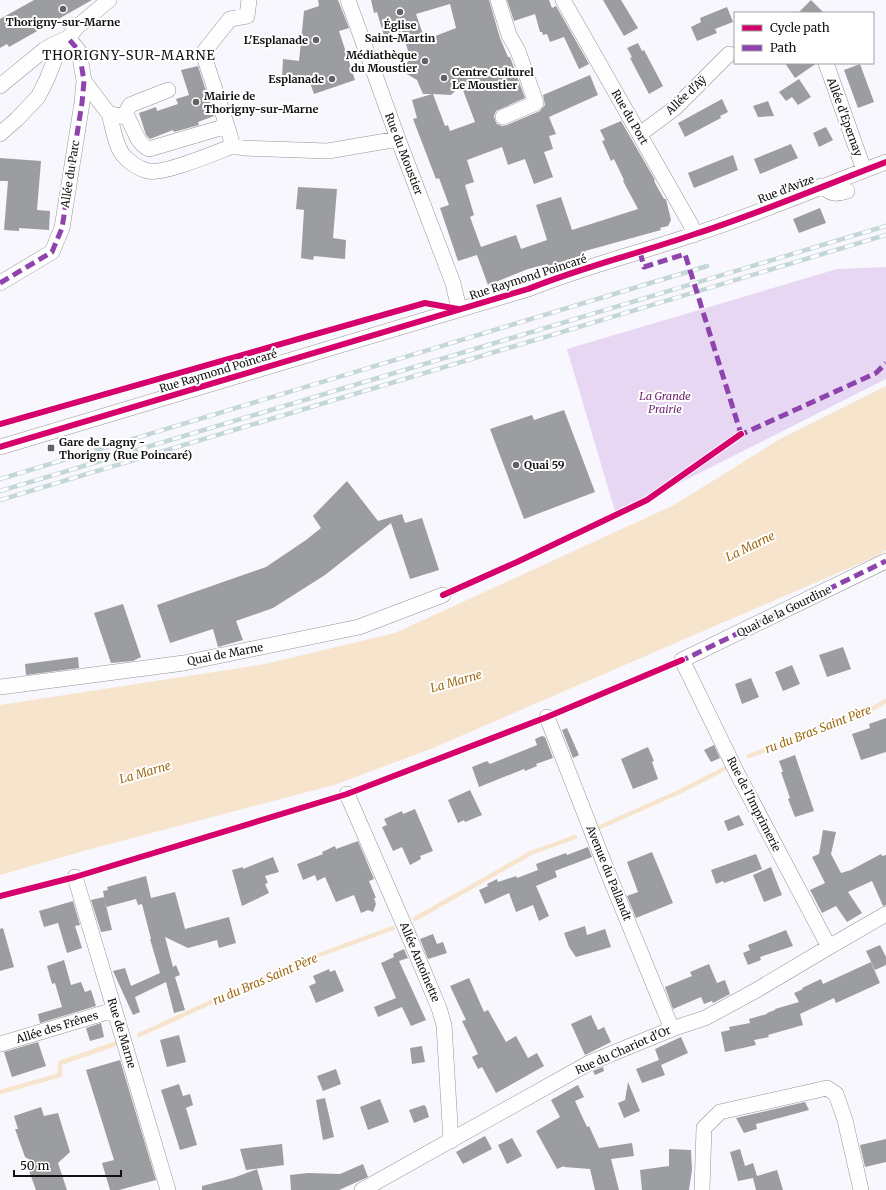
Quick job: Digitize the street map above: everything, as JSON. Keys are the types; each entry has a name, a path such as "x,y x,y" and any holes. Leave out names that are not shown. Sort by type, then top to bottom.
{"street":[{"path":"0,86 44,50 61,41 109,0"},
{"path":"233,146 217,91 203,53 230,19 247,16 249,0"},
{"name":"Rue du Moustier","path":"348,0 398,139 454,283 460,309"},
{"path":"498,0 509,36 518,51 536,103 503,117"},
{"name":"Rue du Port","path":"563,0 691,225 694,235"},
{"path":"0,134 38,97 47,79 61,41"},
{"name":"Allée du Parc","path":"0,283 52,252 62,228 82,103 84,81 79,51 61,41"},
{"name":"Allée d'Aÿ","path":"640,134 675,108 729,54"},
{"name":"Allée d'Epernay","path":"826,64 864,170"},
{"path":"84,81 116,115 127,117 132,124 138,141 144,147 149,149 227,126"},
{"path":"116,115 130,105 168,90"},
{"path":"116,115 116,140 122,154 134,165 148,171 157,172 233,146 243,148 328,151 398,139"},
{"name":"Rue d'Avize","path":"694,235 886,162"},
{"path":"821,186 831,194 838,194 847,191"},
{"name":"Rue Raymond Poincaré","path":"0,447 528,289 557,277 694,235"},
{"name":"Quai de la Gourdine","path":"682,660 886,561"},
{"name":"Quai de Marne","path":"0,687 184,663 359,627 443,595"},
{"name":"Rue de l'Imprimerie","path":"682,660 736,771 829,947"},
{"name":"Avenue du Pallandt","path":"547,716 608,873 672,1029"},
{"name":"Allée Antoinette","path":"346,794 414,947 439,1008 444,1025 451,1141"},
{"name":"Rue de Marne","path":"75,876 168,1190"},
{"name":"Rue du Chariot d'Or","path":"362,1190 589,1064 672,1029 704,1018 755,992 886,914"},
{"name":"Allée des Frênes","path":"0,1044 114,1010"},
{"path":"702,1190 704,1128 720,1112 827,1088 836,1094 845,1120 861,1190"}],"green space":[{"name":"La Grande Prairie","path":"886,267 886,379 616,515 567,349 837,269"}],"water":[{"name":"La Marne","path":"886,386 886,550 877,556 433,748 334,785 87,850 0,875 0,705 265,664 395,633 674,505 780,439"}],"building":[{"path":"34,0 92,0 9,47 7,44 0,48 0,19"},
{"path":"318,0 338,0 349,28 339,31 355,80 314,94 308,77 301,79 282,78 283,59 299,61 304,11 319,6"},
{"path":"371,0 489,0 500,38 508,57 510,57 525,98 496,111 494,116 495,120 497,124 502,126 540,111 545,105 543,95 590,75 598,95 549,117 556,134 549,136 553,149 544,152 553,177 534,184 525,159 508,165 502,147 467,160 474,182 465,185 474,215 470,217 481,247 516,235 521,249 547,240 536,205 561,197 572,230 638,209 623,181 624,180 614,159 611,161 602,141 605,140 600,130 621,121 655,180 654,181 664,199 666,199 671,220 668,226 660,228 661,230 585,251 586,254 548,266 548,264 528,269 488,285 477,255 458,261 440,208 449,205 439,178 436,179 413,119 417,118 412,100 432,94 423,94 417,80 405,73 405,67 410,57 402,31 384,36 377,12 374,13","holes":["450,4 456,28 425,40 416,14","461,85 475,122 450,131 448,125 445,126 433,94 451,95"]},
{"path":"507,0 549,0 552,8 556,6 589,64 579,69 564,37 550,42 547,34 543,35 542,32 540,32 535,14 514,21"},
{"path":"603,0 621,0 638,28 624,36"},
{"path":"811,0 823,12 799,12"},
{"path":"727,7 733,22 715,29 717,33 697,41 691,27 701,22 700,18"},
{"path":"638,43 642,51 644,50 663,86 649,94 630,58 632,57 627,48"},
{"path":"786,64 816,64 795,78"},
{"path":"860,64 874,102 858,108 844,70"},
{"name":"Mairie de Thorigny-sur-Marne","path":"198,66 214,116 198,122 199,125 174,132 173,130 150,139 146,135 139,113 156,107 157,111 178,104 176,99 189,95 181,70"},
{"path":"799,79 811,97 798,105 792,97 786,101 779,92"},
{"path":"722,99 728,112 720,116 721,118 685,137 678,123"},
{"path":"768,101 774,116 758,117 753,106"},
{"path":"826,127 833,140 819,147 813,133"},
{"path":"791,144 798,158 760,174 754,159"},
{"path":"733,155 738,170 694,188 688,173"},
{"path":"0,158 41,161 37,210 50,211 49,230 19,228 19,231 4,230 8,181 0,181"},
{"path":"298,187 337,189 333,238 346,240 345,259 314,256 313,260 301,258 304,210 296,209"},
{"path":"820,208 826,223 799,233 793,219"},
{"path":"564,410 595,492 524,519 490,429 532,415 534,420"},
{"path":"347,481 378,521 402,514 405,523 422,518 439,570 410,579 391,523 325,575 273,608 236,621 243,640 218,647 213,629 170,643 157,605 266,567 321,528 313,516"},
{"path":"123,604 141,657 133,661 111,663 94,613"},
{"path":"843,647 851,669 827,677 819,655"},
{"path":"78,657 79,668 26,675 25,664"},
{"path":"792,665 800,684 783,691 775,672"},
{"path":"751,678 759,697 742,704 735,684"},
{"path":"886,718 886,752 861,760 852,734 870,728 869,724"},
{"path":"567,728 579,755 573,758 562,730"},
{"path":"542,736 545,737 553,758 536,764 537,766 525,771 524,769 479,787 472,767 487,761 490,764 537,745 535,739"},
{"path":"714,745 720,758 711,762 704,750"},
{"path":"648,747 654,761 652,762 658,779 633,789 621,759"},
{"path":"795,755 814,811 795,817 788,799 790,798 781,772 783,772 779,761"},
{"path":"470,790 482,815 465,822 464,820 458,823 448,800"},
{"path":"415,809 433,851 420,856 421,859 410,865 402,847 393,851 382,827 387,825 384,819 402,811 403,814"},
{"path":"739,815 744,825 728,831 724,821"},
{"path":"823,830 836,832 831,854 841,873 851,870 881,854 882,856 886,855 886,905 883,906 872,881 848,892 862,913 847,922 836,906 822,913 810,890 825,883 812,857 819,854"},
{"path":"358,841 374,879 369,881 376,898 374,898 376,904 373,912 368,910 361,913 354,895 336,902 325,877 317,881 315,875 303,880 297,864 323,854 322,852 335,846 336,849"},
{"path":"588,847 592,857 555,871 557,877 536,886 549,916 539,921 533,905 516,912 509,893 485,904 479,890 488,886 487,884 497,879 498,882 516,876 517,878 538,870 536,864"},
{"path":"652,852 673,903 636,918 627,896 638,892 627,862"},
{"path":"756,854 762,869 724,883 723,881 716,884 711,870"},
{"path":"273,857 279,872 265,876 268,883 265,884 269,893 242,906 232,870 243,867 243,869"},
{"path":"771,867 782,895 764,902 753,875"},
{"path":"146,876 151,898 175,892 185,929 229,917 236,943 219,948 217,940 188,948 165,937 173,967 176,965 180,975 175,977 185,1010 174,1013 166,982 135,997 140,1012 133,1015 113,971 125,968 131,986 160,973 142,904 138,905 136,899 106,907 103,891 108,890 107,887"},
{"path":"104,897 112,930 101,932 91,900"},
{"path":"73,901 80,925 75,926 82,948 67,953 58,923 44,927 39,911"},
{"path":"585,926 587,935 605,929 611,947 576,957 569,947 564,933"},
{"path":"3,928 14,967 0,971 0,929"},
{"path":"786,930 793,946 760,957 761,960 748,965 743,953 750,950 748,945"},
{"path":"433,934 437,944 443,942 447,953 428,959 420,939"},
{"path":"880,945 886,957 886,965 875,970 866,951"},
{"path":"404,949 408,958 399,961 426,1020 411,1026 402,1007 378,1017 374,1007 396,998 381,963 394,957 393,954"},
{"path":"64,960 71,985 81,982 85,992 91,990 96,1006 40,1023 38,1014 62,1007 55,983 52,984 47,966"},
{"path":"871,962 880,983 836,1003 834,998 800,1014 803,1025 768,1035 769,1037 754,1040 756,1045 725,1052 721,1032 730,1030 729,1027 750,1023 749,1019 799,1002 794,993 803,989 802,988 821,979 823,984"},
{"path":"709,964 717,983 725,980 730,994 713,1003 712,1001 704,1004 701,997 673,1009 665,987 692,976 690,972"},
{"path":"329,969 330,972 335,970 344,991 316,1003 309,986 316,983 313,976"},
{"path":"469,978 484,1012 488,1010 506,1042 516,1036 528,1058 537,1053 544,1066 496,1093 482,1067 478,1069 472,1057 478,1054 462,1021 466,1020 450,986"},
{"path":"591,1015 598,1030 604,1027 611,1042 585,1055 571,1024"},
{"path":"101,1023 104,1037 90,1041 86,1028"},
{"path":"179,1035 186,1062 167,1067 160,1040"},
{"path":"681,1037 688,1053 661,1065 665,1075 642,1083 636,1069 659,1060 655,1049"},
{"path":"38,1042 46,1066 12,1077 4,1052"},
{"path":"422,1046 425,1062 412,1064 410,1048"},
{"path":"120,1060 156,1180 119,1190 110,1190 102,1163 114,1160 86,1070"},
{"path":"603,1067 604,1071 595,1075 593,1071"},
{"path":"336,1069 341,1084 323,1091 317,1076"},
{"path":"628,1082 640,1111 624,1118 618,1103 625,1100"},
{"path":"179,1084 183,1096 190,1094 193,1105 186,1108 197,1145 180,1150 161,1090"},
{"path":"578,1085 584,1097 575,1101 599,1148 632,1143 634,1156 611,1159 619,1190 595,1190 590,1169 564,1166 557,1169 536,1131 560,1117 551,1100"},
{"path":"325,1098 334,1137 323,1140 316,1100"},
{"path":"380,1099 389,1122 368,1130 360,1107"},
{"path":"805,1102 809,1110 756,1124 757,1129 744,1133 736,1118"},
{"path":"424,1105 429,1117 414,1123 409,1110"},
{"path":"41,1107 44,1116 58,1113 70,1152 58,1163 67,1190 36,1190 28,1168 32,1161 25,1157 15,1129 18,1129 14,1116"},
{"path":"485,1136 492,1149 463,1164 456,1152"},
{"path":"512,1138 522,1156 507,1164 498,1145"},
{"path":"886,1139 886,1162 865,1167 860,1145"},
{"path":"282,1144 284,1165 246,1170 240,1149"},
{"path":"669,1149 691,1150 692,1170 689,1190 642,1190 640,1170 669,1166"},
{"path":"740,1149 745,1166 753,1163 757,1176 777,1170 783,1190 756,1190 753,1178 738,1181 730,1152"},
{"path":"363,1164 368,1177 339,1190 291,1190 290,1175 308,1173 340,1174"},
{"path":"257,1169 263,1190 202,1190 202,1186 233,1178"}],"waterway":[{"name":"ru du Bras Saint Père","path":"749,756 870,710 886,701"},
{"name":"ru du Bras Saint Père","path":"600,827 679,792 724,769"},
{"name":"ru du Bras Saint Père","path":"415,919 531,853 575,837"},
{"name":"ru du Bras Saint Père","path":"139,1035 297,963 393,928"},
{"name":"ru du Bras Saint Père","path":"0,1092 60,1075 60,1063 115,1044"}],"railway":[{"path":"0,491 886,226"},
{"path":"0,500 886,235"},
{"path":"0,479 707,266"}],"marked path":[{"path":"0,283 52,252 62,228 82,103 84,81 79,51 68,38"},
{"path":"640,252 644,267 685,254 741,434"},
{"path":"738,436 876,373 886,363"},
{"path":"679,662 886,561"}],"cycle path":[{"path":"0,447 528,289 569,274 719,226 886,162"},
{"path":"0,424 425,303 458,309"},
{"path":"443,595 517,562 647,500 741,434"},
{"path":"0,896 75,877 347,794 547,717 682,660"}],"place":[{"name":"Thorigny-sur-Marne","path":"63,9"},
{"name":"Église Saint-Martin","path":"400,12"},
{"name":"L'Esplanade","path":"316,40"},
{"name":"Médiathèque du Moustier","path":"425,61"},
{"name":"Centre Culturel Le Moustier","path":"444,78"},
{"name":"Esplanade","path":"332,79"},
{"name":"Mairie de Thorigny-sur-Marne","path":"196,102"},
{"name":"Gare de Lagny - Thorigny (Rue Poincaré)","path":"51,448"},
{"name":"Quai 59","path":"516,465"}],"district":[{"name":"THORIGNY-SUR-MARNE","path":"129,55"}]}
